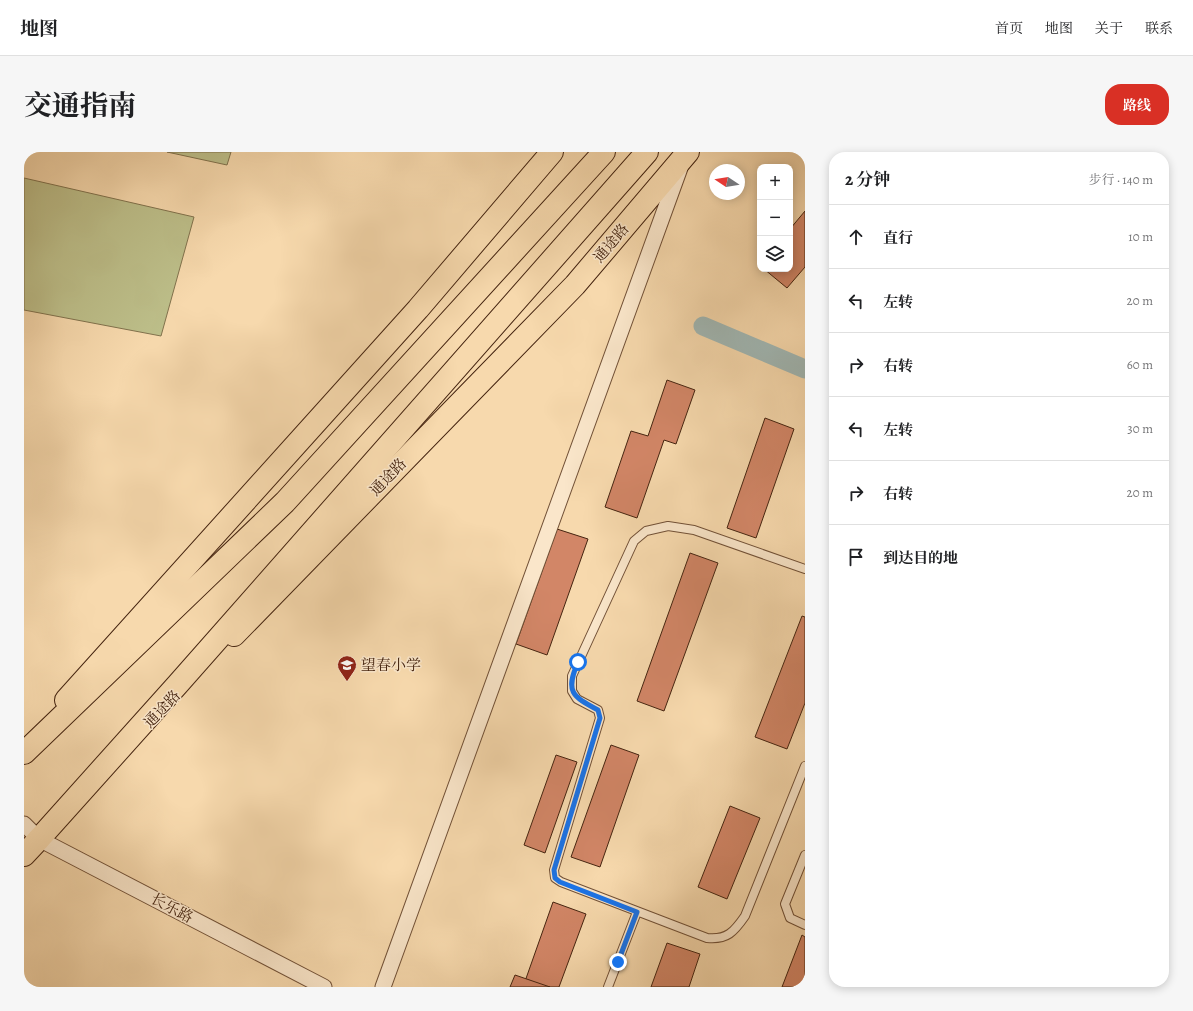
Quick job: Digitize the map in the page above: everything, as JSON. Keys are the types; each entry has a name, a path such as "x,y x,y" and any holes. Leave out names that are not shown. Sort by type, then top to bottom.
{"main road":[{"path":"24,747 418,309 552,152"},
{"path":"24,753 285,502 604,152"},
{"path":"24,855 32,831 79,795 647,152"},
{"name":"通途路","path":"79,795 575,285 686,154"}],"street":[{"path":"383,987 686,154"},
{"name":"长乐路","path":"32,831 324,987"}],"lane":[{"path":"805,569 694,530 668,526 646,531 634,541 572,676 572,691 577,699 598,710 600,718 554,870 555,878 560,882 637,912 707,938 718,939 737,928 745,916 805,766"},
{"path":"805,855 785,904 790,918 805,925"},
{"path":"608,987 637,912"}],"green space":[{"path":"167,152 231,152 227,165"},
{"path":"24,178 194,217 161,336 24,310"}],"building":[{"path":"805,211 805,267 787,288 768,272 793,272 793,225"},
{"path":"667,380 695,390 676,444 664,440 637,518 605,507 631,431 648,436"},
{"path":"765,418 794,429 756,538 727,528"},
{"path":"557,529 588,539 547,655 516,644"},
{"path":"690,553 718,563 664,711 637,701"},
{"path":"802,616 805,617 805,703 787,749 755,737"},
{"path":"611,745 639,755 600,867 571,857"},
{"path":"556,755 577,762 545,853 524,845"},
{"path":"730,806 760,818 727,899 698,887"},
{"path":"553,902 586,914 559,987 523,987"},
{"path":"802,935 805,937 805,987 782,987"},
{"path":"667,943 700,954 689,987 651,987"},
{"path":"515,975 550,987 510,987"}],"waterway":[{"path":"703,326 805,369"}],"place":[{"name":"望春小学","path":"347,682"}],"route":[{"path":"578,662 572,676 572,691 577,699 598,710 600,718 554,870 555,878 560,882 637,912 618,962"}]}
